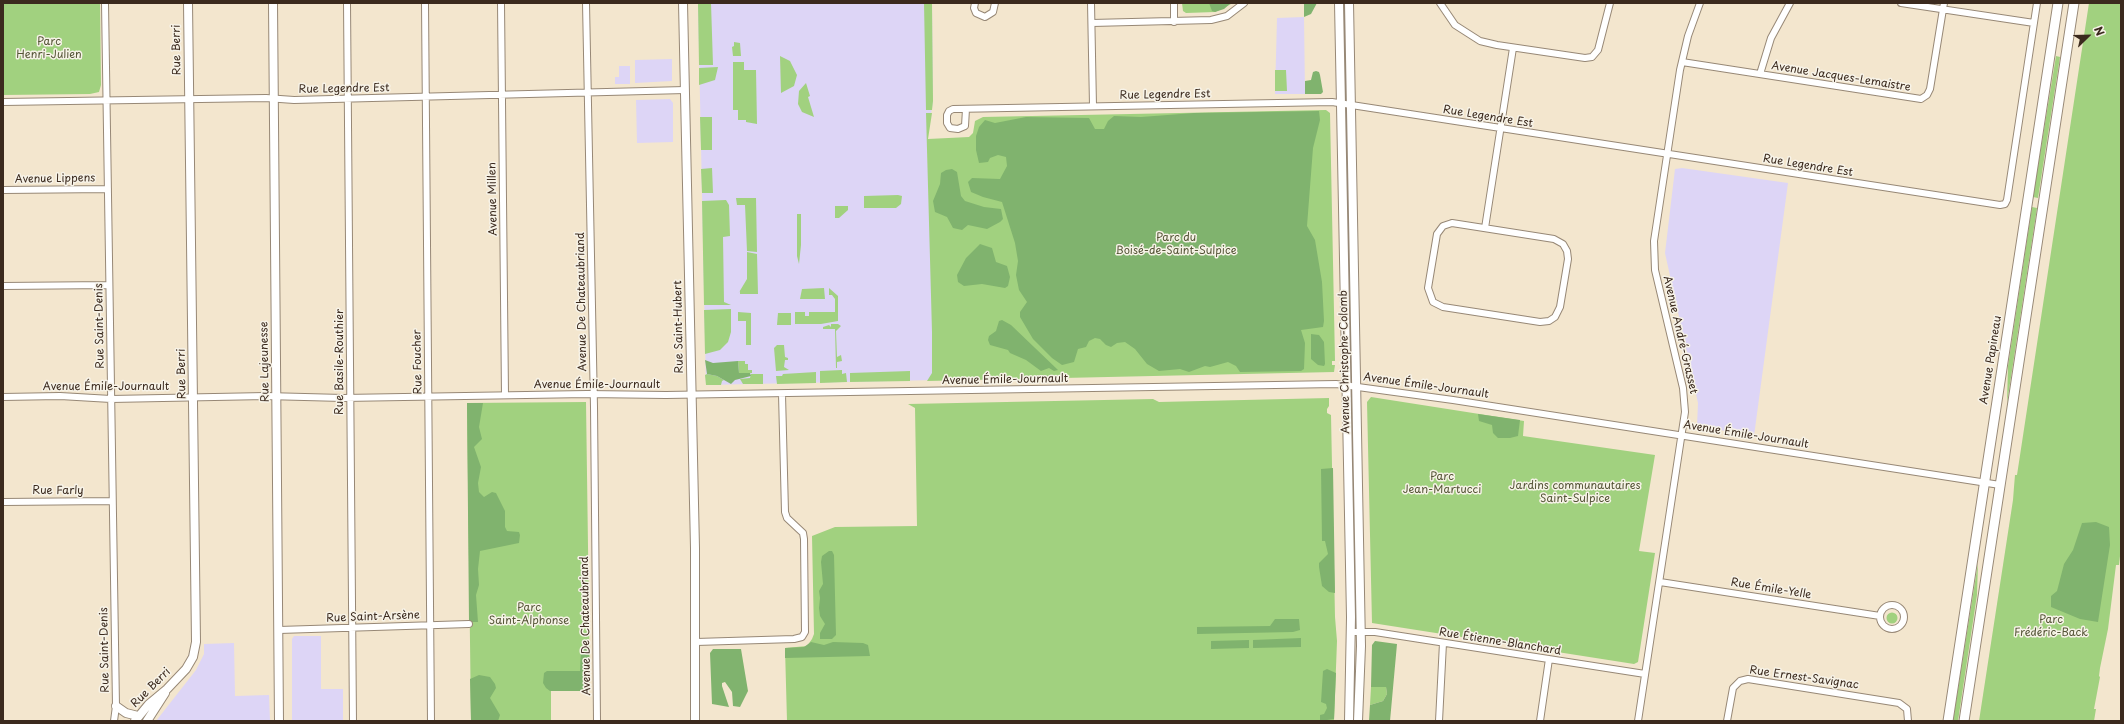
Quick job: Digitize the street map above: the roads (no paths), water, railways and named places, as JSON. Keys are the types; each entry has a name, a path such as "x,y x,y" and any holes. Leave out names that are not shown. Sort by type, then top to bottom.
{"main road":[{"name":"Rue Berri","path":"137,718 167,689 189,663 196,647 188,3"},
{"name":"Rue Lajeunesse","path":"273,3 279,721"},
{"name":"Rue Saint-Hubert","path":"683,3 696,642 695,721"},
{"name":"Avenue Christophe-Colomb","path":"1339,3 1351,632 1348,721"},
{"name":"Avenue Christophe-Colomb","path":"1349,3 1361,632 1358,721"},
{"name":"Avenue Papineau","path":"1948,721 2058,3"},
{"path":"1964,721 2074,3"},
{"name":"Rue Saint-Hubert","path":"696,650 700,721"},
{"path":"147,721 167,689"},
{"path":"116,706 137,718"}],"street":[{"name":"Rue Saint-Denis","path":"106,3 106,100 116,706 114,721"},
{"name":"Rue Basile-Routhier","path":"347,3 353,721"},
{"name":"Rue Foucher","path":"425,3 431,721"},
{"name":"Avenue Millen","path":"501,3 505,395"},
{"name":"Avenue De Chateaubriand","path":"586,3 594,394 597,721"},
{"path":"975,3 975,12 984,17 989,16 993,12 995,3"},
{"path":"1091,3 1093,106"},
{"path":"1174,3 1174,22"},
{"path":"1092,23 1174,22 1218,19 1231,14 1244,3"},
{"path":"1440,3 1451,21 1469,36 1486,43 1582,58 1592,57 1599,48 1610,3"},
{"name":"Avenue André-Grasset","path":"1638,721 1683,436 1685,412 1684,395 1656,278 1654,241 1682,62 1689,32 1700,3"},
{"path":"1760,74 1771,38 1790,3"},
{"path":"1901,3 1943,6 2034,23 2037,3"},
{"name":"Avenue Jacques-Lemaistre","path":"1682,62 1921,99 1927,95 1930,89 1943,6"},
{"name":"Rue Legendre Est","path":"966,109 1322,102 1341,103 1351,106 1667,155 2004,205 2007,200 2034,23"},
{"path":"1485,228 1513,48"},
{"name":"Rue Legendre Est","path":"3,102 426,97 685,90"},
{"name":"Avenue Lippens","path":"3,190 108,189"},
{"path":"1452,223 1485,228 1554,239 1565,246 1568,256 1560,307 1553,319 1540,322 1443,307 1431,299 1428,291 1428,284 1436,237 1439,230 1445,225 1452,223"},
{"path":"3,286 109,285"},
{"name":"Avenue Émile-Journault","path":"3,397 350,398 428,395 691,395 1310,384 1346,385 2000,484"},
{"path":"696,642 794,639 802,637 805,632 804,539 801,532 787,518 785,512 782,394"},
{"name":"Rue Farly","path":"3,502 112,502"},
{"name":"Rue Émile-Yelle","path":"1660,582 1880,616"},
{"path":"1894,605 1902,610 1904,620 1898,628 1890,630 1881,624 1880,616 1886,607 1894,605"},
{"name":"Rue Saint-Arsène","path":"279,630 468,624"},
{"name":"Rue Étienne-Blanchard","path":"1351,632 1443,643 1645,674"},
{"path":"1439,721 1443,643"},
{"path":"1540,721 1549,660"},
{"name":"Rue Ernest-Savignac","path":"1727,721 1733,688 1738,682 1745,679 1897,702 1906,708 1908,721"}],"park label":[{"name":"Parc Henri-Julien","path":"49,48"},
{"name":"Parc du Boisé-de-Saint-Sulpice","path":"1176,244"},
{"name":"Parc Jean-Martucci","path":"1442,483"},
{"name":"Jardins communautaires Saint-Sulpice","path":"1575,492"},
{"name":"Parc Saint-Alphonse","path":"529,614"},
{"name":"Parc Frédéric-Back","path":"2051,626"}]}
